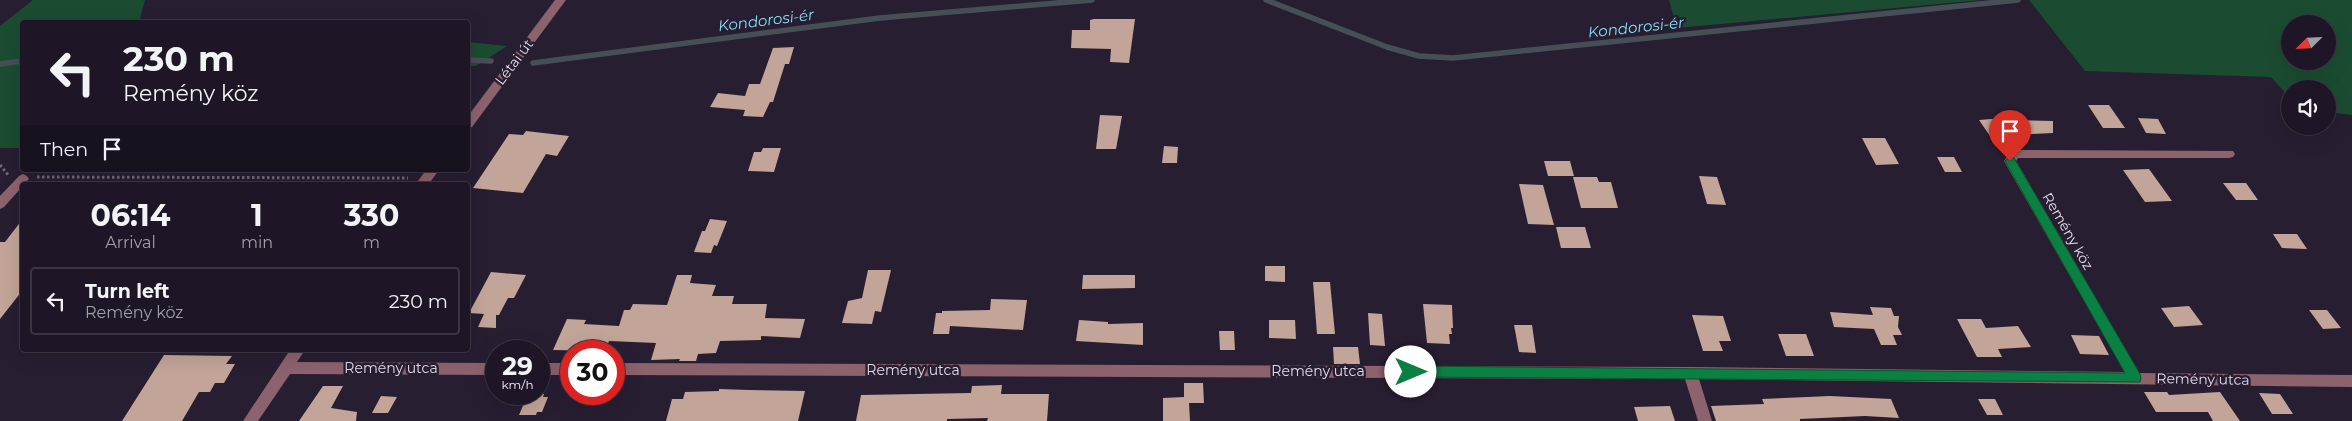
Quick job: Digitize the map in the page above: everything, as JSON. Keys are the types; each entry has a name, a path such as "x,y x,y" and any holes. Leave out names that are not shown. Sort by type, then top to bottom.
{"street":[{"name":"Létai út","path":"470,121 561,0"},
{"name":"Remény köz","path":"2135,378 2010,161 2015,154 2229,154"},
{"path":"20,182 23,179"},
{"path":"0,204 20,182"},
{"path":"250,421 297,352"},
{"name":"Remény utca","path":"286,368 485,369"},
{"name":"Remény utca","path":"625,369 1690,372 2352,381"},
{"path":"1690,372 1705,421"}],"path":[{"path":"0,165 8,176 23,179 45,176 427,178"}],"green space":[{"path":"33,0 145,0 140,18 143,20 20,20 20,148 0,148 0,26"},
{"path":"1669,0 1982,0 1677,28"},
{"path":"2029,0 2352,0 2352,115 2336,113 2336,80 2281,80 2281,88 2271,77 2085,71"},
{"path":"470,42 507,46 476,66 470,66"}],"building":[{"path":"1135,19 1129,63 1110,62 1111,49 1071,48 1072,30 1090,30 1090,20"},
{"path":"794,47 789,64 785,64 773,102 770,102 763,117 743,116 745,110 710,107 718,93 745,96 749,84 760,84 773,48"},
{"path":"2088,105 2109,105 2125,128 2103,128"},
{"path":"1100,115 1122,116 1116,149 1096,149"},
{"path":"2004,118 2006,120 2053,121 2053,133 1990,136 1979,120"},
{"path":"2138,118 2158,119 2166,134 2146,133"},
{"path":"526,131 569,136 557,156 546,154 523,193 473,188 509,134 523,135"},
{"path":"1862,138 1885,138 1899,164 1876,165"},
{"path":"1164,146 1178,147 1177,163 1162,163"},
{"path":"763,148 781,148 774,172 748,171 754,152 761,152"},
{"path":"1937,157 1954,157 1962,172 1945,172"},
{"path":"1544,161 1570,161 1574,176 1548,176"},
{"path":"2149,169 2172,201 2145,202 2123,170"},
{"path":"1699,176 1717,177 1726,205 1707,204"},
{"path":"1573,177 1597,177 1599,182 1611,182 1618,208 1581,208"},
{"path":"2223,183 2246,183 2258,200 2236,200"},
{"path":"1519,184 1543,185 1554,225 1528,224"},
{"path":"710,219 727,221 717,246 714,245 711,253 694,252 702,231 705,231"},
{"path":"20,223 20,294 0,319 0,242 5,242"},
{"path":"1556,227 1585,227 1591,248 1561,248"},
{"path":"2273,234 2297,234 2307,249 2282,248"},
{"path":"1265,266 1285,266 1285,282 1265,281"},
{"path":"868,270 891,270 881,312 875,311 872,324 842,323 848,301 862,298"},
{"path":"491,272 526,275 514,298 508,298 499,315 496,315 496,328 478,327 484,314 470,313"},
{"path":"677,275 692,275 690,283 716,285 712,296 734,296 732,304 767,304 765,318 805,319 800,338 761,336 761,340 720,341 716,353 698,354 696,361 679,361 680,359 651,360 656,343 625,342 625,340 560,340 560,350 553,350 567,319 586,320 584,324 619,326 624,310 630,310 633,304 667,305"},
{"path":"1083,275 1135,275 1135,288 1082,289"},
{"path":"1313,282 1330,282 1335,334 1317,334"},
{"path":"991,299 1027,300 1023,330 950,326 949,334 933,334 936,313 942,313 942,311 990,310"},
{"path":"1423,304 1452,305 1453,328 1451,328 1452,334 1449,334 1450,344 1427,343"},
{"path":"2189,306 2203,325 2174,327 2161,308"},
{"path":"1870,307 1891,308 1894,316 1899,316 1898,327 1902,335 1893,335 1897,345 1881,345 1874,329 1834,327 1830,312 1873,315"},
{"path":"2309,310 2327,310 2341,328 2323,329"},
{"path":"1368,313 1382,314 1385,346 1370,345"},
{"path":"1692,315 1723,316 1731,341 1719,341 1723,351 1703,351"},
{"path":"1957,319 1981,319 1986,328 2018,326 2031,347 1998,349 2002,357 1977,357"},
{"path":"1079,320 1108,322 1108,324 1143,323 1143,345 1076,341"},
{"path":"1269,320 1295,320 1296,339 1269,338"},
{"path":"1514,325 1532,325 1536,353 1519,352"},
{"path":"1219,331 1234,331 1235,350 1220,350"},
{"path":"1778,334 1806,334 1814,356 1786,356"},
{"path":"2071,335 2099,336 2109,355 2080,354"},
{"path":"1333,347 1358,347 1360,364 1334,364"},
{"path":"164,355 232,356 226,364 235,364 224,383 215,383 210,392 199,392 182,421 122,421"},
{"path":"1184,383 1203,383 1204,403 1189,403 1190,421 1163,421 1163,398 1184,397"},
{"path":"1002,385 1001,394 1049,394 1047,421 987,421 988,418 947,419 947,421 856,421 861,395 971,393 972,386"},
{"path":"323,386 343,386 331,408 357,412 356,421 299,421"},
{"path":"719,389 805,391 798,421 666,421 672,399 683,399 685,392 719,391"},
{"path":"2144,392 2167,392 2169,395 2220,392 2240,421 2213,421 2208,412 2156,412"},
{"path":"2259,393 2280,394 2293,414 2272,414"},
{"path":"381,396 397,397 388,413 372,413"},
{"path":"1830,396 1891,399 1899,418 1865,416 1800,419 1800,421 1716,421 1711,406 1764,404 1762,399"},
{"path":"1978,399 1995,399 2003,415 1987,415"},
{"path":"523,405 545,405 542,412 537,412 536,415 519,415"},
{"path":"1670,406 1675,421 1638,421 1634,407"}],"waterway":[{"name":"Kondorosi-ér","path":"533,63 880,18 1092,0"},
{"name":"Kondorosi-ér","path":"1266,0 1387,47 1419,56 1453,58 2018,0"},
{"name":"Kondorosi-ér","path":"470,60 491,61"},
{"name":"Kondorosi-ér","path":"0,64 20,61"}],"route":[{"path":"1411,372 1690,372 2135,378 2010,161"}]}
